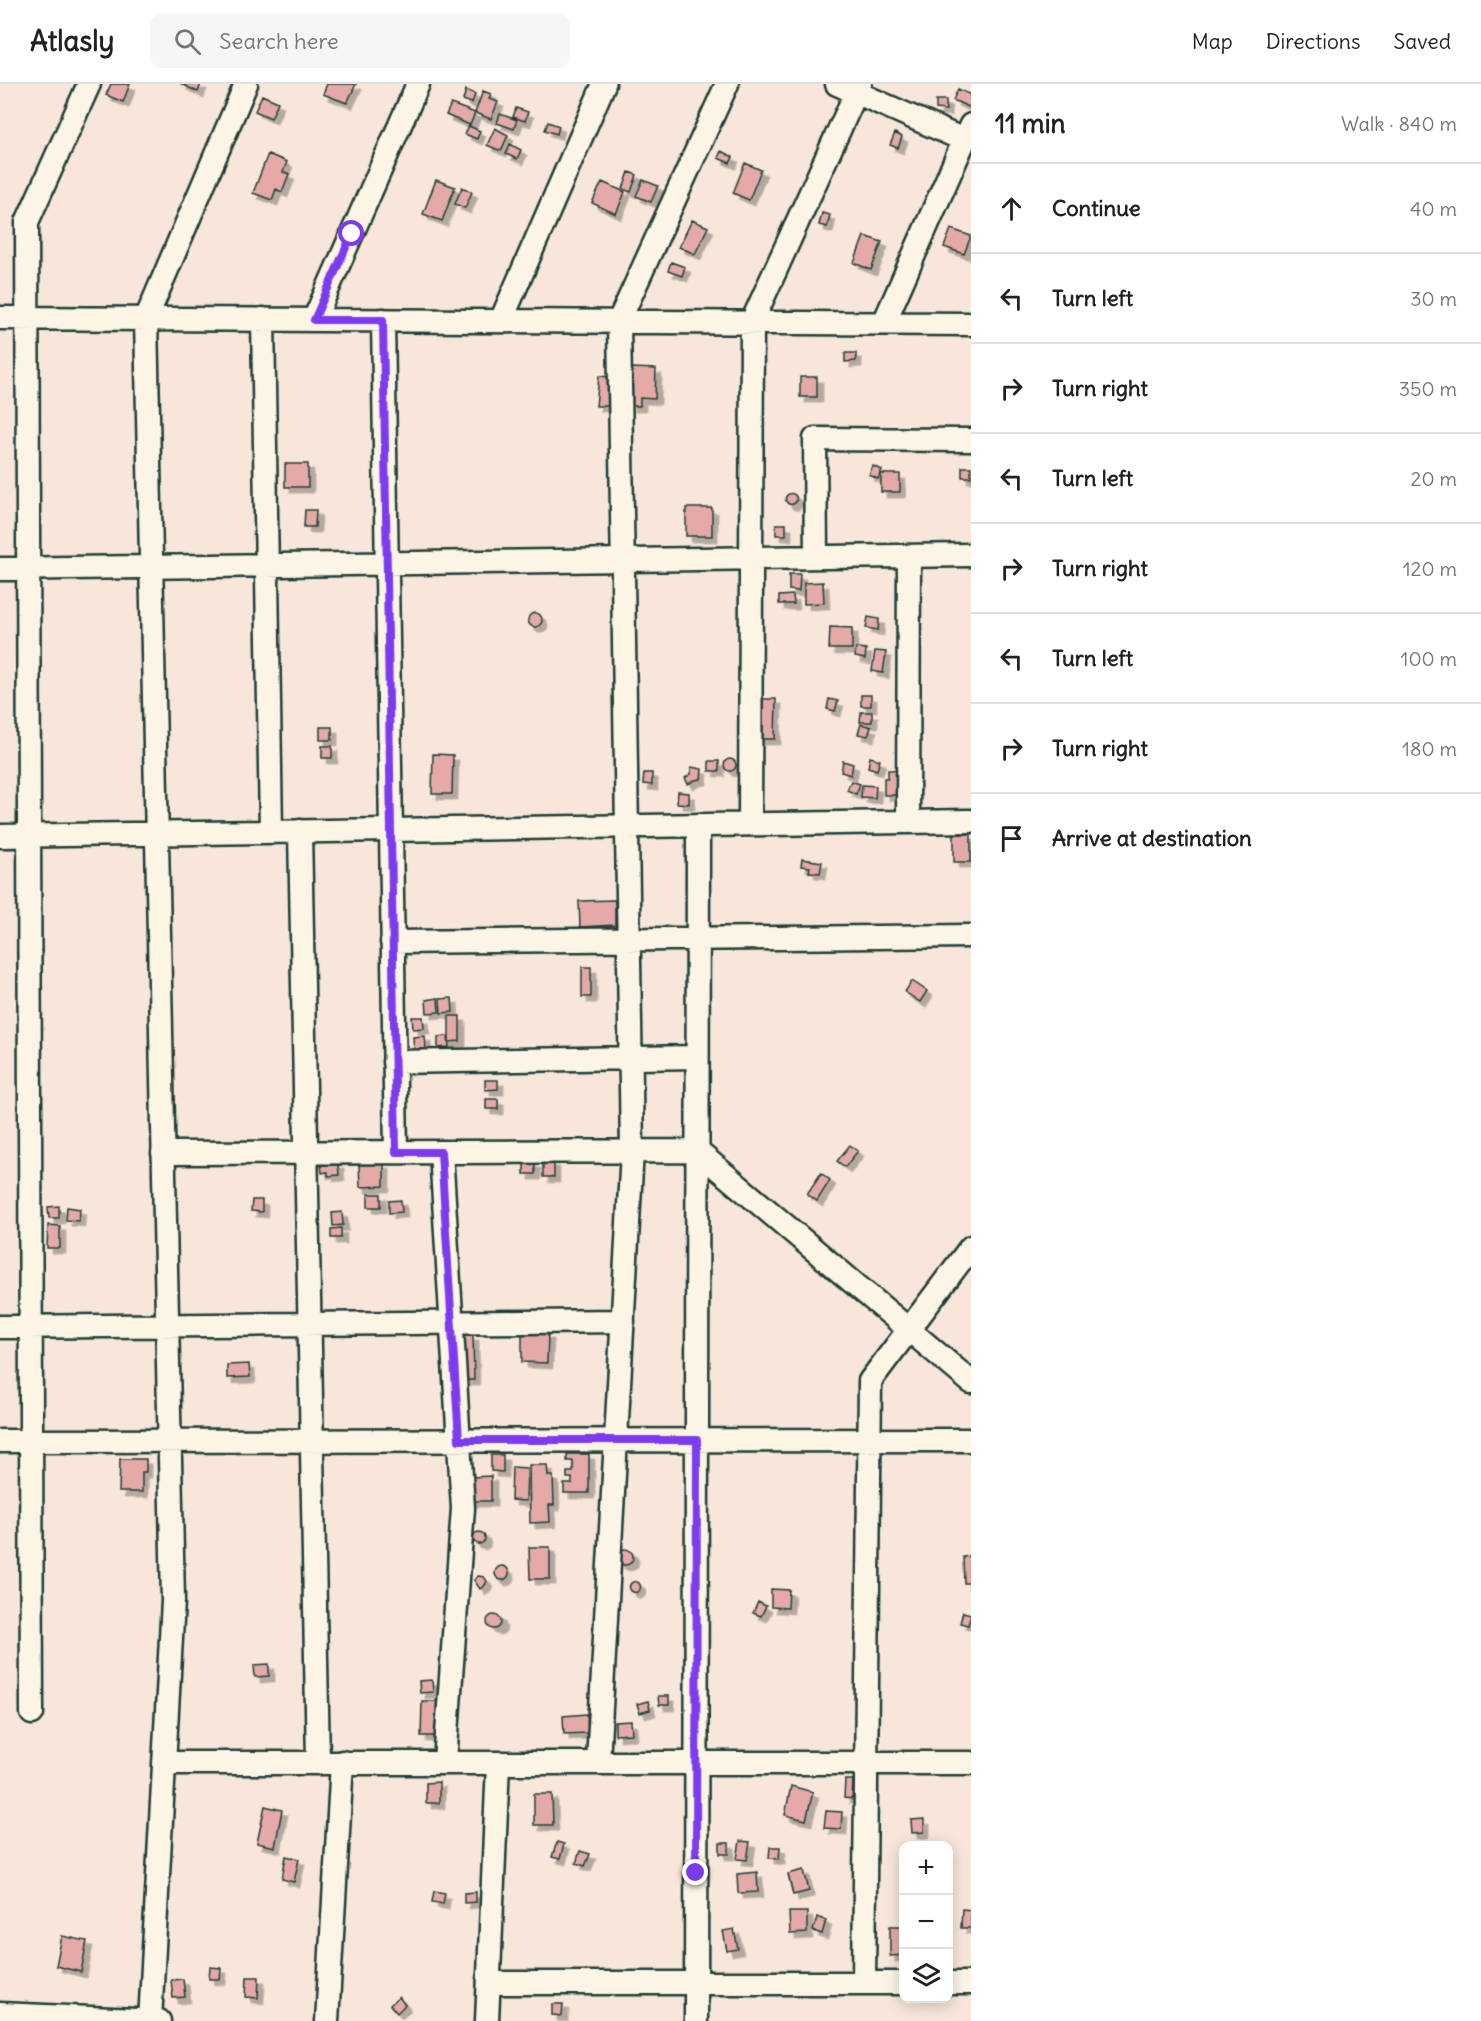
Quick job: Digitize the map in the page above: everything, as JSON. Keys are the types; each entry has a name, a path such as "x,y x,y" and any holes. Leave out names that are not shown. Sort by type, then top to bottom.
{"street":[{"path":"32,1713 27,222 89,84"},
{"path":"0,2014 153,2020 173,1601 146,318 246,84"},
{"path":"314,320 418,84"},
{"path":"501,321 604,84"},
{"path":"598,1762 632,1151 619,321 727,84"},
{"path":"750,824 752,322 851,87 968,133 884,323"},
{"path":"0,318 971,324"},
{"path":"263,319 271,832"},
{"path":"383,320 396,1152"},
{"path":"816,557 815,439 971,440"},
{"path":"0,569 971,555"},
{"path":"908,822 909,556"},
{"path":"0,836 971,820"},
{"path":"696,2021 698,825"},
{"path":"300,831 318,1762"},
{"path":"392,942 971,936"},
{"path":"394,1062 697,1058"},
{"path":"163,1153 697,1151 971,1382"},
{"path":"441,1152 463,1508 446,1762"},
{"path":"864,1983 870,1381 971,1247"},
{"path":"0,1327 623,1321"},
{"path":"0,1441 971,1440"},
{"path":"164,1762 971,1763"},
{"path":"327,2021 342,1762"},
{"path":"487,2021 498,1762"},
{"path":"489,1983 899,1983"},
{"path":"953,1983 971,1983"}],"building":[{"path":"111,84 130,84 123,102 106,95"},
{"path":"181,84 201,84 198,92"},
{"path":"327,84 356,84 347,103 323,94"},
{"path":"958,89 971,95 971,108 953,100"},
{"path":"466,90 475,94 472,103 463,100"},
{"path":"483,91 491,94 489,99 498,102 491,119 475,113"},
{"path":"262,95 278,102 271,118 255,111"},
{"path":"936,100 946,100 946,110 936,109"},
{"path":"451,104 475,113 470,125 446,115"},
{"path":"516,108 528,112 525,121 513,117"},
{"path":"500,114 517,120 514,129 497,123"},
{"path":"548,122 559,126 557,134 545,130"},
{"path":"469,126 480,131 477,139 465,134"},
{"path":"495,128 508,135 501,151 487,145"},
{"path":"895,133 902,137 898,148 890,145"},
{"path":"510,144 521,150 517,159 506,154"},
{"path":"721,151 733,157 730,163 718,158"},
{"path":"268,154 287,162 283,172 289,174 282,192 276,189 272,200 253,193"},
{"path":"745,163 761,170 749,200 733,193"},
{"path":"629,172 637,175 631,192 623,189"},
{"path":"436,180 455,187 442,221 423,214"},
{"path":"643,180 658,186 651,202 636,196"},
{"path":"602,182 625,192 616,214 592,203"},
{"path":"462,187 472,192 465,208 455,204"},
{"path":"822,213 830,215 827,227 819,225"},
{"path":"692,220 708,227 695,254 679,247"},
{"path":"951,229 971,236 964,254 944,247"},
{"path":"864,236 882,242 871,270 854,263"},
{"path":"671,262 685,267 682,276 668,271"},
{"path":"845,353 856,353 856,361 845,362"},
{"path":"631,368 656,369 655,399 640,398 640,406 630,406"},
{"path":"599,376 610,377 608,406 596,406"},
{"path":"800,377 817,377 817,397 800,397"},
{"path":"285,464 308,464 308,487 285,487"},
{"path":"873,466 882,470 878,479 869,475"},
{"path":"962,467 971,467 971,477 962,477"},
{"path":"881,474 900,474 900,492 881,492"},
{"path":"791,494 795,495 795,503 791,504 787,503 786,499 787,495"},
{"path":"686,508 712,508 712,536 686,536"},
{"path":"305,510 316,510 315,527 304,527"},
{"path":"776,524 786,524 786,535 776,535"},
{"path":"789,574 800,574 799,591 789,590"},
{"path":"823,582 824,603 804,604 804,583"},
{"path":"793,595 794,604 779,604 779,596"},
{"path":"535,613 540,615 542,620 540,625 535,627 530,625 528,620 530,615"},
{"path":"868,617 879,619 878,630 866,628"},
{"path":"830,627 852,628 852,649 829,649"},
{"path":"856,648 866,649 865,659 855,657"},
{"path":"875,651 886,652 883,673 872,671"},
{"path":"861,695 871,695 871,706 861,706"},
{"path":"757,699 776,699 775,739 756,739"},
{"path":"829,699 838,701 835,711 827,709"},
{"path":"861,712 872,712 872,722 860,722"},
{"path":"861,724 871,727 868,736 858,734"},
{"path":"320,727 332,727 332,740 320,740"},
{"path":"322,746 332,746 332,758 322,758"},
{"path":"433,754 453,755 452,794 432,794"},
{"path":"870,757 880,760 877,770 868,767"},
{"path":"732,759 736,765 732,771 728,771 724,763"},
{"path":"709,761 719,761 719,771 709,771"},
{"path":"843,761 853,764 851,775 841,772"},
{"path":"691,767 702,769 701,779 688,784 685,778 691,774"},
{"path":"888,770 901,770 901,795 884,795 884,778 888,778"},
{"path":"644,773 652,773 652,785 643,784"},
{"path":"851,781 860,784 856,794 847,790"},
{"path":"862,785 876,786 875,798 861,797"},
{"path":"678,792 689,793 689,804 677,803"},
{"path":"954,834 971,834 971,862 954,862"},
{"path":"802,859 822,862 820,873 809,872 810,867 801,866"},
{"path":"615,900 615,925 580,927 579,901"},
{"path":"582,967 591,967 591,997 582,997"},
{"path":"912,981 927,991 920,1002 905,992"},
{"path":"438,998 439,1012 427,1013 426,1000"},
{"path":"452,998 453,1012 441,1013 440,999"},
{"path":"449,1016 460,1016 460,1041 449,1042"},
{"path":"412,1017 423,1017 424,1028 413,1029"},
{"path":"425,1036 426,1049 414,1050 413,1037"},
{"path":"448,1036 449,1047 438,1048 438,1037"},
{"path":"485,1080 498,1080 498,1089 485,1090"},
{"path":"486,1099 498,1099 498,1109 486,1109"},
{"path":"850,1145 858,1151 845,1167 837,1161"},
{"path":"543,1162 554,1162 554,1177 543,1177"},
{"path":"338,1163 339,1175 328,1176 328,1172 322,1173 321,1164"},
{"path":"384,1163 384,1186 360,1187 359,1164"},
{"path":"524,1163 535,1163 535,1174 524,1174"},
{"path":"821,1173 830,1180 817,1201 807,1194"},
{"path":"368,1194 381,1194 381,1207 368,1207"},
{"path":"252,1200 262,1200 262,1212 251,1211"},
{"path":"401,1200 402,1212 389,1213 389,1201"},
{"path":"59,1206 59,1218 49,1218 48,1207"},
{"path":"67,1207 80,1209 79,1221 66,1220"},
{"path":"342,1212 343,1225 333,1226 332,1213"},
{"path":"48,1225 60,1226 60,1248 47,1248"},
{"path":"341,1228 341,1238 331,1238 331,1229"},
{"path":"522,1333 548,1334 547,1363 522,1362"},
{"path":"458,1335 473,1335 474,1380 459,1380"},
{"path":"249,1364 250,1377 227,1378 227,1365"},
{"path":"567,1454 589,1454 589,1493 564,1493 564,1484 572,1484 572,1478 567,1478 567,1472 573,1472 573,1461 567,1461"},
{"path":"491,1455 503,1455 503,1472 491,1471"},
{"path":"120,1459 146,1459 146,1472 142,1472 142,1492 119,1492"},
{"path":"529,1465 547,1465 548,1476 553,1476 554,1505 549,1505 550,1522 530,1523"},
{"path":"512,1467 527,1468 526,1501 511,1500"},
{"path":"491,1476 491,1501 471,1501 470,1477"},
{"path":"481,1532 485,1538 481,1544 477,1544 473,1536"},
{"path":"529,1547 550,1547 550,1579 530,1579"},
{"path":"625,1549 633,1557 625,1565 617,1557"},
{"path":"971,1556 971,1583 964,1583 963,1557"},
{"path":"502,1566 507,1568 509,1573 507,1578 502,1580 497,1578 495,1573 497,1568"},
{"path":"478,1576 484,1577 487,1581 480,1589 474,1580"},
{"path":"635,1581 641,1587 635,1593 629,1587"},
{"path":"771,1589 789,1590 788,1608 771,1607"},
{"path":"758,1602 766,1606 761,1616 753,1613"},
{"path":"963,1612 971,1614 968,1625 960,1623"},
{"path":"491,1615 497,1615 501,1622 497,1629 491,1629 487,1625 487,1619"},
{"path":"269,1664 269,1676 255,1677 254,1665"},
{"path":"432,1680 433,1692 420,1693 419,1681"},
{"path":"658,1696 669,1696 669,1705 659,1705"},
{"path":"422,1701 444,1701 443,1736 421,1736"},
{"path":"648,1701 650,1710 640,1713 637,1704"},
{"path":"587,1714 588,1733 564,1734 563,1716"},
{"path":"631,1721 632,1734 615,1735 615,1722"},
{"path":"845,1780 853,1780 852,1799 844,1798"},
{"path":"439,1782 439,1803 426,1803 426,1783"},
{"path":"791,1786 813,1792 806,1820 785,1815"},
{"path":"534,1794 552,1794 553,1825 534,1825"},
{"path":"265,1806 282,1810 275,1847 257,1843"},
{"path":"826,1811 842,1812 841,1829 824,1828"},
{"path":"924,1819 924,1832 912,1833 911,1820"},
{"path":"740,1841 750,1842 747,1860 737,1859"},
{"path":"557,1842 564,1844 560,1859 552,1857"},
{"path":"720,1843 729,1843 729,1854 720,1854"},
{"path":"770,1847 780,1847 779,1859 769,1858"},
{"path":"580,1851 590,1854 585,1866 576,1863"},
{"path":"286,1856 299,1859 294,1882 282,1879"},
{"path":"804,1870 809,1891 793,1895 788,1874"},
{"path":"757,1872 758,1892 738,1893 737,1874"},
{"path":"434,1891 445,1893 443,1904 432,1902"},
{"path":"476,1892 476,1902 464,1903 464,1893"},
{"path":"962,1909 971,1910 971,1928 961,1928"},
{"path":"789,1912 807,1912 807,1933 790,1934"},
{"path":"817,1917 826,1920 822,1934 813,1931"},
{"path":"890,1926 899,1926 899,1955 890,1956"},
{"path":"734,1929 738,1949 727,1951 723,1931"},
{"path":"62,1936 87,1941 81,1972 56,1966"},
{"path":"210,1967 221,1968 220,1979 209,1979"},
{"path":"247,1977 259,1977 258,1998 246,1997"},
{"path":"183,1979 185,1997 173,1998 171,1980"},
{"path":"399,1997 405,2005 397,2013 390,2005"},
{"path":"552,2004 563,2004 562,2016 552,2015"}],"route":[{"path":"352,234 314,320 383,320 396,1152 441,1152 459,1440 697,1440 696,1873"}]}
